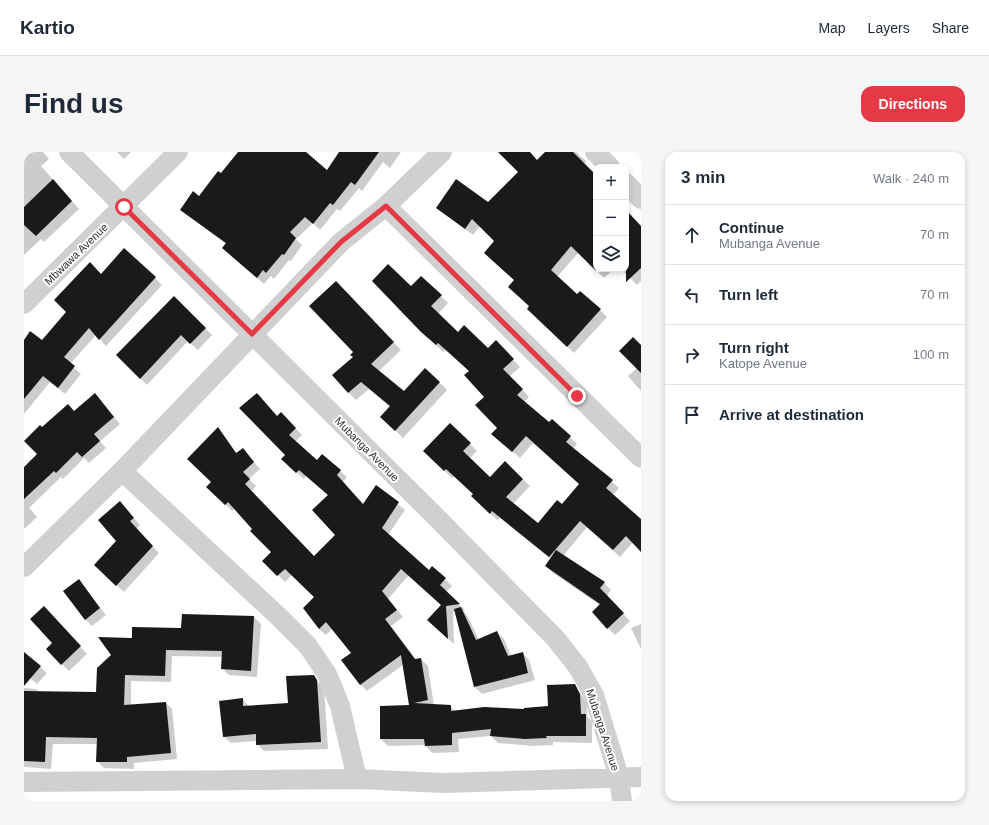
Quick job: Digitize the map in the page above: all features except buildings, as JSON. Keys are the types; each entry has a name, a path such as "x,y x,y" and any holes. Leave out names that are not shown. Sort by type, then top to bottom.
{"street":[{"name":"Mubanga Avenue","path":"69,152 556,639 578,667 594,695 619,777 622,801"},
{"name":"Mbwawa Avenue","path":"24,304 124,207 178,152"},
{"path":"24,567 122,471 341,242 386,206 442,152"},
{"path":"595,152 607,164"},
{"path":"629,186 641,199"},
{"path":"386,206 641,458"},
{"path":"122,471 278,616 308,646 327,674 340,706 357,779"},
{"path":"24,782 357,779 443,783 641,777"}],"route":[{"path":"124,207 252,334 341,242 386,206 577,396"}]}
